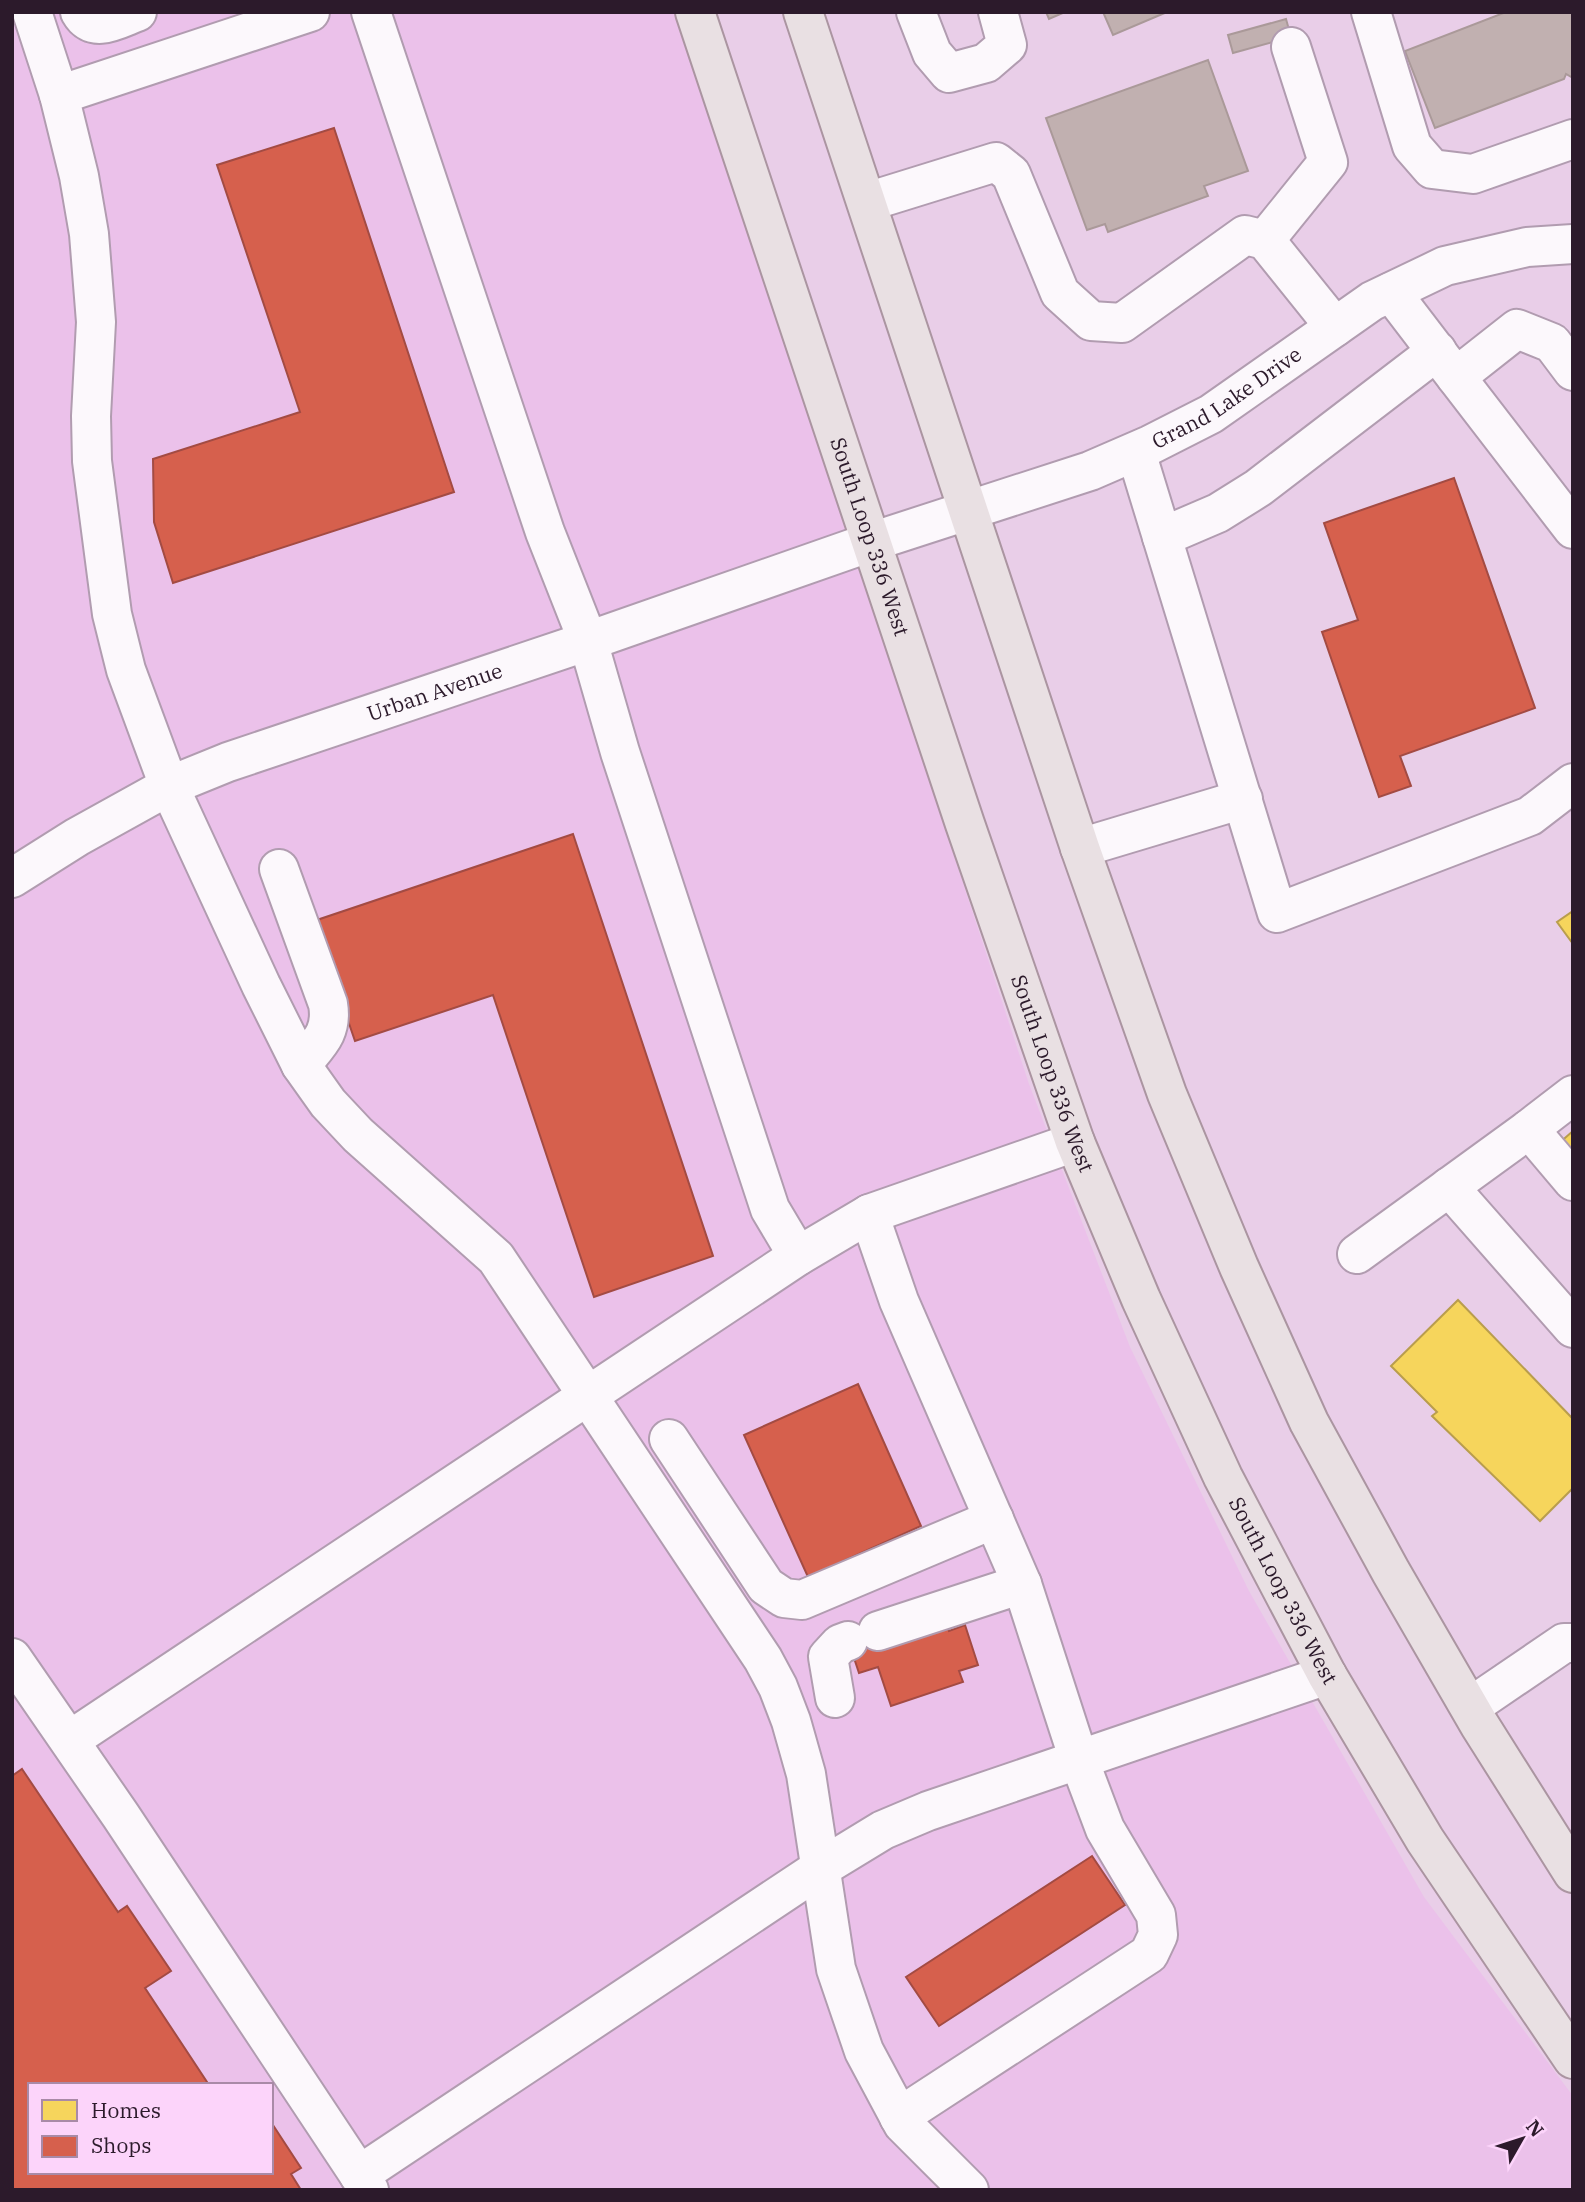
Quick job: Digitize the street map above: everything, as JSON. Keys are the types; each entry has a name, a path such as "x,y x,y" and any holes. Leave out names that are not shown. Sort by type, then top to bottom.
{"main road":[{"name":"South Loop 336 West","path":"695,12 965,824 1075,1142 1141,1298 1223,1477 1327,1675 1424,1840 1573,2059"},
{"path":"803,12 1080,848 1167,1094 1238,1267 1308,1422 1470,1707 1573,1873"}],"street":[{"path":"32,12 59,95 79,176 89,234 96,321 91,416 92,461 113,614 126,670 169,786 301,1065 328,1103 358,1135 496,1258 763,1659 778,1687 791,1721 806,1774 836,1969 864,2051 904,2124 969,2190"},
{"path":"79,12 85,21 97,26 137,12"},
{"path":"59,95 310,12"},
{"path":"371,12 545,532 589,641 620,752 770,1209 798,1256"},
{"path":"916,12 932,54 948,72 986,63 1007,45 998,12"},
{"path":"1371,12 1412,146 1432,169 1473,174 1573,139"},
{"path":"1265,240 1328,162 1290,47"},
{"path":"867,202 996,162 1011,174 1060,293 1091,321 1122,323 1245,235 1265,240 1335,327"},
{"name":"Grand Lake Drive","path":"871,542 1090,471 1136,452 1210,414 1372,301 1445,266 1527,247 1573,244"},
{"path":"1391,292 1573,528"},
{"path":"1162,537 1218,513 1447,364 1517,330 1552,343 1573,371"},
{"path":"1136,452 1278,913 1530,816 1573,783"},
{"name":"Urban Avenue","path":"12,878 169,786 228,762 589,641 871,542"},
{"path":"1080,848 1243,800"},
{"path":"279,869 328,1004 330,1019 326,1034 301,1065"},
{"path":"1357,1254 1573,1095"},
{"path":"1529,1129 1573,1181"},
{"path":"70,1740 798,1256 869,1214 1075,1142"},
{"path":"1449,1187 1573,1328"},
{"path":"869,1214 899,1301 1022,1584 1079,1760 1105,1829 1156,1915 1158,1935 1149,1954 899,2117"},
{"path":"669,1439 766,1586 783,1598 802,1600 994,1519"},
{"path":"835,1698 828,1657 840,1644 1022,1584"},
{"path":"1470,1707 1564,1643 1573,1643"},
{"path":"12,1658 70,1740 364,2182 819,1869 883,1830 928,1811 1327,1675"}],"shaded area":[{"path":"12,12 677,12 1029,1084 1130,1347 1249,1591 1424,1897 1573,2096 1573,2190 12,2190"}],"building: Homes":[{"path":"1573,911 1573,944 1557,922"},
{"path":"1573,1131 1573,1161 1558,1144"},
{"path":"1458,1300 1573,1419 1573,1488 1540,1521 1432,1416 1437,1412 1391,1366"}],"building: Shops":[{"path":"334,128 454,492 173,583 154,522 153,459 300,412 217,165"},
{"path":"1454,478 1535,708 1400,756 1411,786 1379,797 1322,632 1358,620 1324,523"},
{"path":"573,834 713,1256 594,1297 493,995 355,1041 314,921"},
{"path":"858,1384 921,1526 808,1577 744,1435"},
{"path":"945,1621 949,1631 965,1625 978,1665 959,1671 963,1682 891,1706 878,1667 859,1673 852,1652"},
{"path":"22,1769 118,1912 127,1906 171,1971 145,1988 208,2083 28,2083 28,2174 273,2174 273,2125 301,2168 291,2174 301,2190 12,2190 12,1776"},
{"path":"1092,1856 1125,1905 939,2026 906,1977"}],"building: Other":[{"path":"1046,12 1065,12 1049,19"},
{"path":"1103,12 1167,12 1113,35"},
{"path":"1506,12 1573,12 1573,78 1566,74 1564,79 1435,128 1405,51"},
{"path":"1286,19 1291,37 1233,53 1228,35"},
{"path":"1208,60 1248,171 1204,186 1208,196 1108,232 1105,224 1087,230 1046,118"}]}
